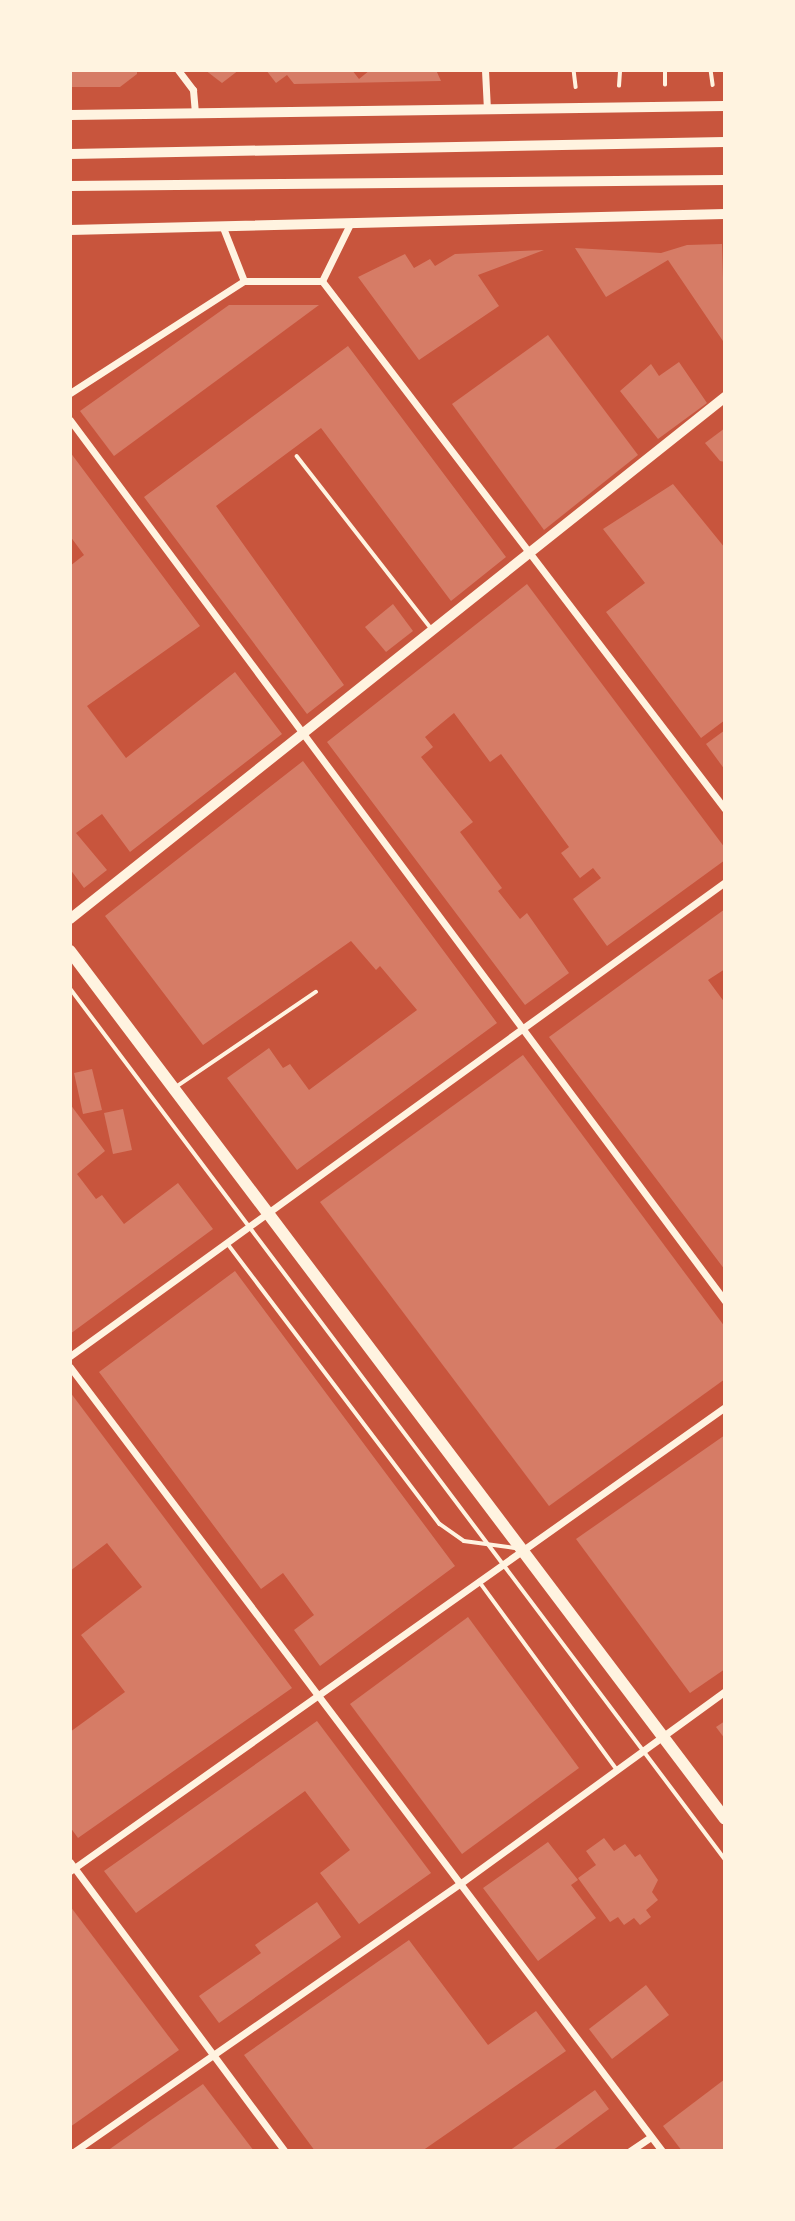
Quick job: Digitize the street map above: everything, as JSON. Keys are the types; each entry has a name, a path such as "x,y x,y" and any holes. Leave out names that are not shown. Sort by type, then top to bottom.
{"main road":[{"path":"70,154 725,142"},
{"path":"70,186 725,180"},
{"path":"70,951 524,1549 725,1819"}],"street":[{"path":"178,70 193,90 195,114"},
{"path":"485,70 487,110"},
{"path":"70,116 725,106"},
{"path":"70,230 352,220 725,214"},
{"path":"323,281 352,220"},
{"path":"222,225 244,281"},
{"path":"70,393 244,281 323,281"},
{"path":"323,281 725,809"},
{"path":"70,919 303,737 432,630 725,397"},
{"path":"70,420 303,737 523,1027 725,1301"},
{"path":"70,1356 725,882"},
{"path":"70,1367 662,2151"},
{"path":"285,2151 71,1867 725,1407"},
{"path":"75,2151 461,1882 725,1691"},
{"path":"630,2151 651,2137"}],"lane":[{"path":"297,456 432,630"},
{"path":"70,989 725,1859"},
{"path":"174,1088 316,992"},
{"path":"227,1242 440,1524 464,1541 524,1549"},
{"path":"478,1581 616,1769"}],"path":[{"path":"619,86 621,70"},
{"path":"665,70 665,85"},
{"path":"711,70 713,85"},
{"path":"576,71 576,87"}],"building":[{"path":"70,70 137,70 137,74 120,87 70,87"},
{"path":"205,70 239,70 222,83"},
{"path":"266,70 352,70 359,79 370,70 436,70 441,81 294,84 287,75 276,83"},
{"path":"722,244 725,344 668,260 606,297 575,248 661,253 687,245"},
{"path":"544,250 478,275 499,306 419,360 358,277 405,254 414,268 430,259 435,266 455,254"},
{"path":"229,305 319,305 114,456 80,411"},
{"path":"548,335 638,455 544,530 452,404"},
{"path":"348,346 506,557 451,601 321,428 216,506 344,685 307,714 144,497"},
{"path":"679,362 707,403 658,439 620,391 651,364 659,376"},
{"path":"725,428 725,462 720,461 705,443"},
{"path":"70,452 200,626 87,706 126,758 235,672 282,734 130,852 102,814 76,833 107,870 84,888 70,869 70,566 84,555 70,536"},
{"path":"673,484 725,548 725,720 701,738 606,612 645,583 603,529"},
{"path":"527,584 725,848 725,860 607,946 573,899 601,878 593,868 580,878 561,853 569,847 501,754 490,762 454,713 425,737 433,747 421,757 473,822 460,832 502,888 498,891 520,919 527,913 569,973 525,1005 327,742"},
{"path":"393,604 413,631 386,652 365,627"},
{"path":"725,730 725,770 706,744"},
{"path":"303,761 497,1023 297,1170 227,1078 269,1048 283,1068 290,1064 309,1090 417,1010 380,966 376,970 351,941 203,1045 105,916"},
{"path":"725,909 725,969 708,980 725,1003 725,1270 549,1037"},
{"path":"523,1055 725,1327 725,1379 549,1506 320,1202"},
{"path":"92,1069 102,1110 83,1114 74,1073"},
{"path":"70,1104 105,1151 77,1174 96,1199 102,1195 124,1224 178,1183 213,1229 70,1334"},
{"path":"123,1109 132,1150 113,1154 104,1113"},
{"path":"235,1271 455,1566 320,1666 294,1630 314,1615 283,1573 261,1589 99,1372"},
{"path":"70,1392 292,1688 78,1838 70,1827 70,1732 125,1692 81,1635 142,1587 107,1543 70,1571"},
{"path":"725,1435 725,1669 690,1693 576,1539"},
{"path":"468,1617 579,1768 462,1854 350,1704"},
{"path":"317,1721 431,1873 359,1924 320,1873 350,1850 305,1791 136,1913 104,1871"},
{"path":"725,1721 725,1739 716,1727"},
{"path":"604,1838 614,1851 625,1844 635,1857 640,1854 658,1880 652,1892 658,1900 646,1910 651,1917 640,1925 634,1918 624,1925 618,1917 610,1922 578,1878 596,1865 586,1851"},
{"path":"548,1842 578,1880 571,1885 596,1918 538,1961 483,1888"},
{"path":"317,1902 341,1937 219,2023 199,1996 261,1953 255,1945"},
{"path":"70,1906 179,2050 70,2127"},
{"path":"409,1940 488,2045 536,2011 566,2051 422,2151 315,2151 244,2055"},
{"path":"646,1985 669,2015 612,2059 589,2029"},
{"path":"725,2079 725,2151 682,2151 663,2126"},
{"path":"203,2084 254,2151 107,2151 148,2122"},
{"path":"595,2090 609,2109 552,2151 509,2151"}]}
